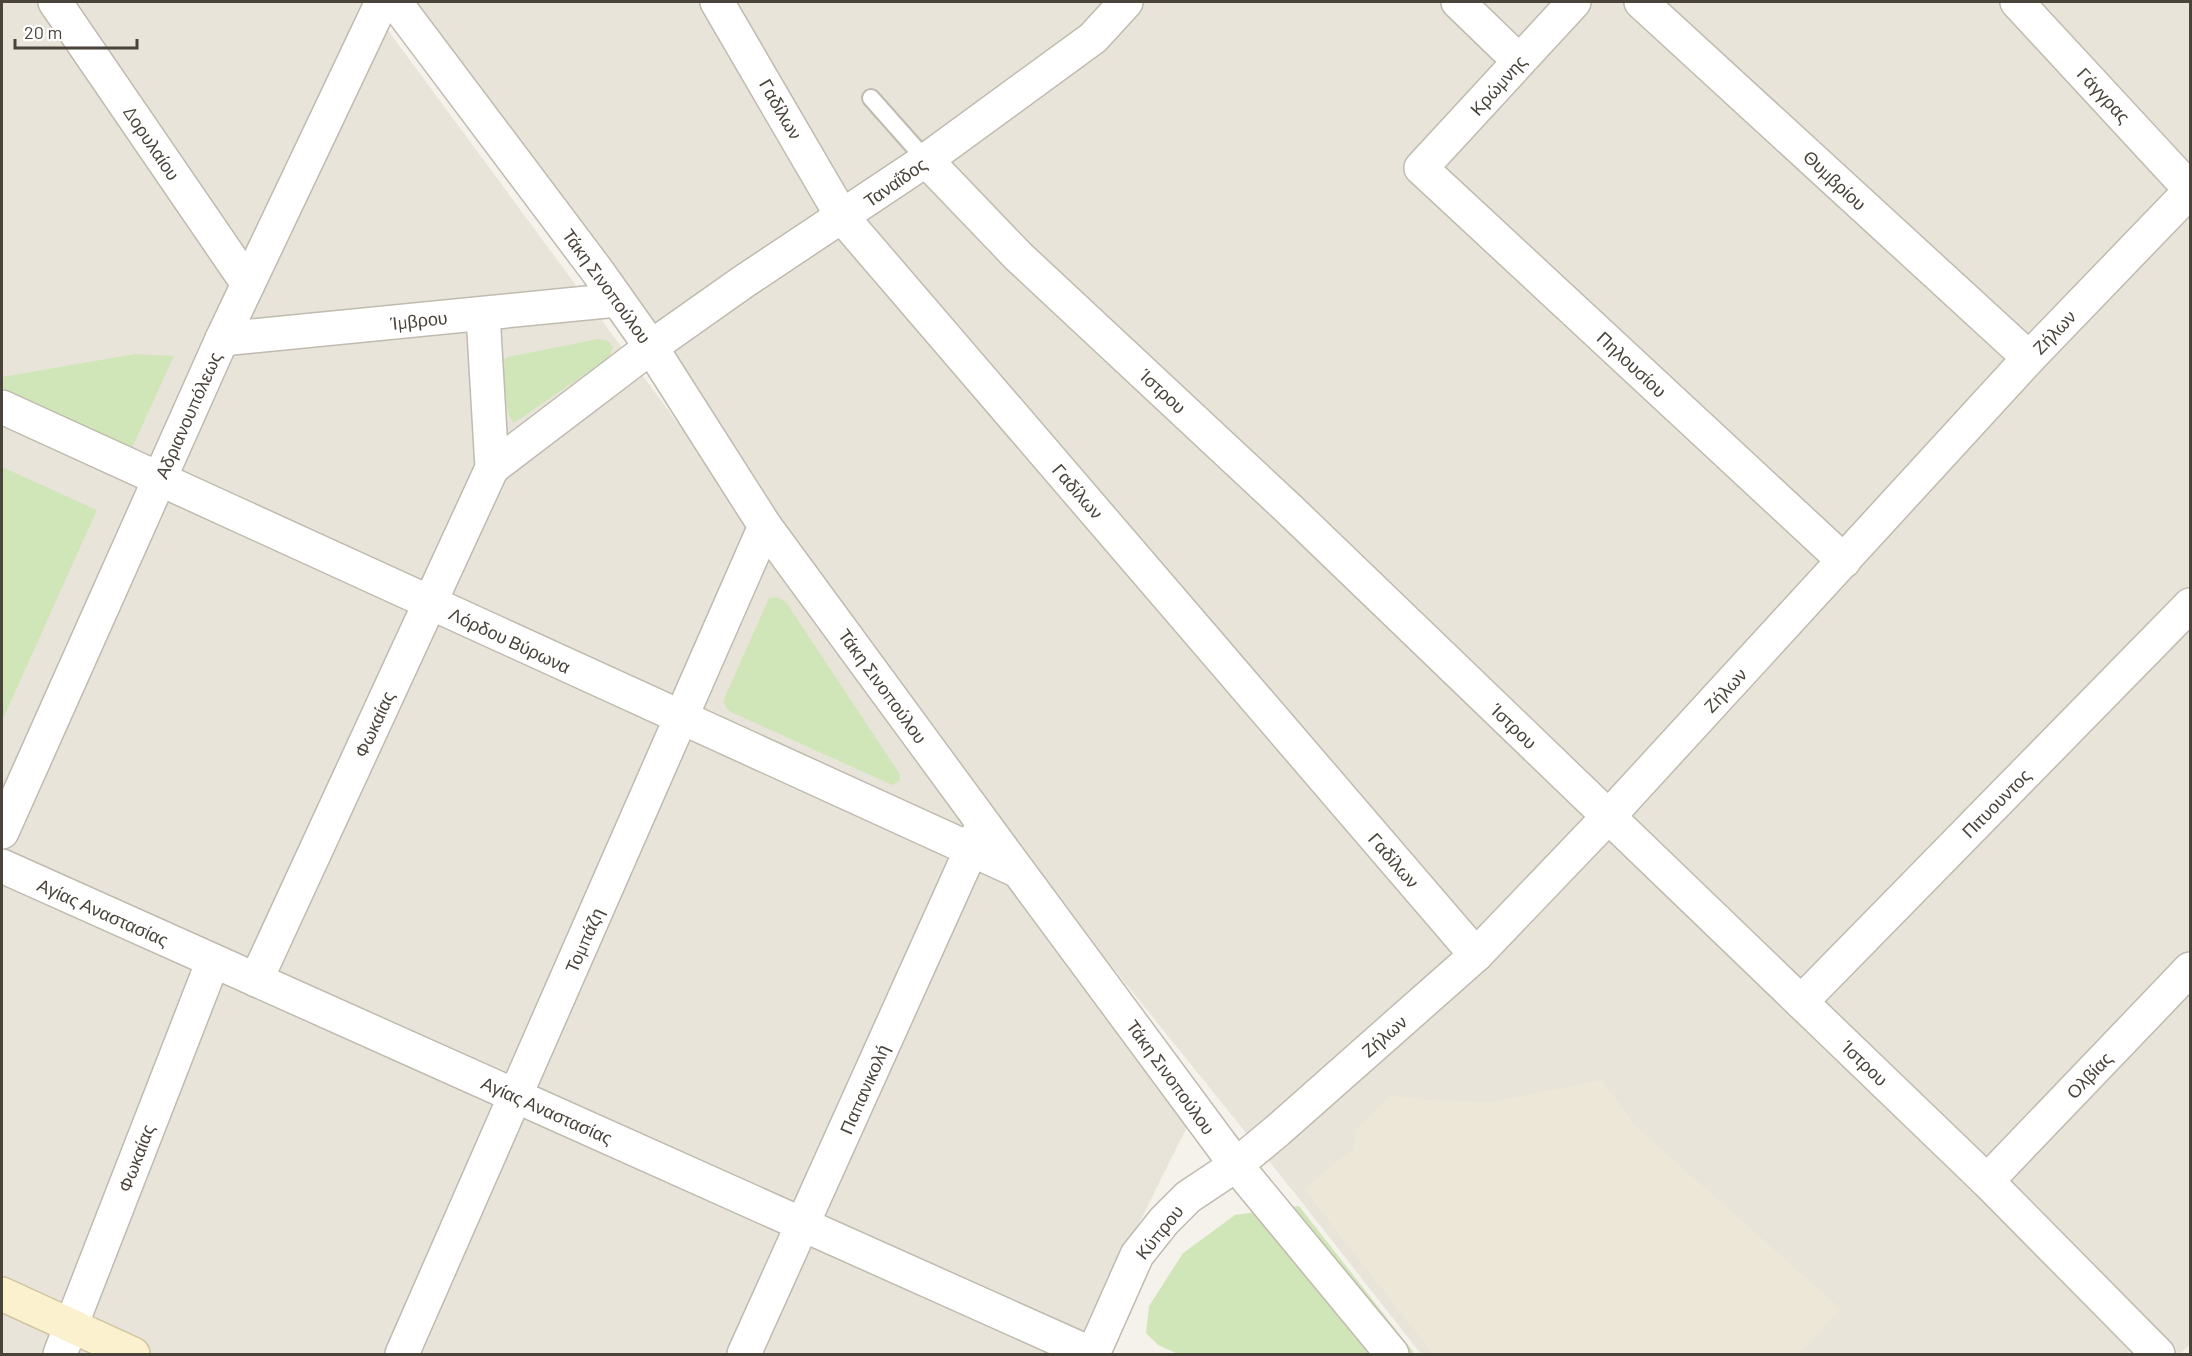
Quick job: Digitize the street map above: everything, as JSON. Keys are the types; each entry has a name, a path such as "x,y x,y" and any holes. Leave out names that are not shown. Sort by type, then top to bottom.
{"street":[{"name":"Δορυλαίου","path":"55,2 248,284"},
{"name":"Αδριανουπόλεως","path":"2,832 222,339 382,2"},
{"name":"Τάκη Σινοπούλου","path":"395,2 651,347 765,526 977,837 1019,872 1236,1165 1392,1354"},
{"name":"Γαδίλων","path":"717,2 843,218 1476,955"},
{"name":"Ταναΐδος","path":"651,347 743,282 843,218 926,160 1093,38 1126,2"},
{"path":"1458,2 1519,61"},
{"name":"Κρώμνης","path":"1421,168 1574,2"},
{"name":"Θυμβρίου","path":"1641,2 2029,358"},
{"name":"Γάγγρας","path":"2017,2 2190,190"},
{"name":"Ίστρου","path":"926,160 1018,256 1289,509 1987,1181 2158,1354"},
{"name":"Πηλουσίου","path":"1421,168 1844,561"},
{"name":"Ζήλων","path":"1236,1165 1476,955 1608,817 2029,358 2190,190"},
{"name":"Ίμβρου","path":"222,339 617,300"},
{"name":"Φωκαίας","path":"256,980 492,468 483,314"},
{"name":"Φωκαίας","path":"492,468 651,347"},
{"name":"Λόρδου Βύρωνα","path":"2,407 682,718 977,837"},
{"name":"Τομπάζη","path":"402,1354 765,526"},
{"name":"Πιτυουντος","path":"1801,1002 2190,605"},
{"name":"Παπανικολή","path":"744,1354 977,837"},
{"name":"Αγίας Αναστασίας","path":"2,866 1093,1354"},
{"name":"Φωκαίας","path":"65,1340 213,961"},
{"name":"Ολβίας","path":"1987,1181 2190,969"},
{"name":"Κύπρου","path":"1093,1354 1137,1255 1164,1221 1188,1197 1236,1165"},
{"path":"2,1294 65,1340 134,1354"}],"lane":[{"name":"Ίστρου","path":"871,98 926,160"}],"shaded area":[{"path":"2,2 367,2 1191,1119 1074,1354 2,1354"},
{"path":"397,2 2190,2 2190,1344 2180,1354 1421,1354 1297,1196 1038,875"},
{"path":"1602,1080 1636,1127 1841,1309 1798,1354 1433,1354 1304,1189 1353,1149 1355,1131 1390,1095 1426,1100 1491,1102"}],"green space":[{"path":"598,339 608,341 613,347 609,358 514,423 509,416 500,368 502,361 508,357"},
{"path":"135,354 174,356 131,450 2,388 2,377"},
{"path":"2,467 97,510 2,721"},
{"path":"777,597 786,602 899,773 900,781 892,785 729,711 724,704 724,699 769,598"},
{"path":"1299,1206 1415,1354 1178,1354 1158,1345 1146,1333 1149,1306 1183,1253 1235,1215"}]}
